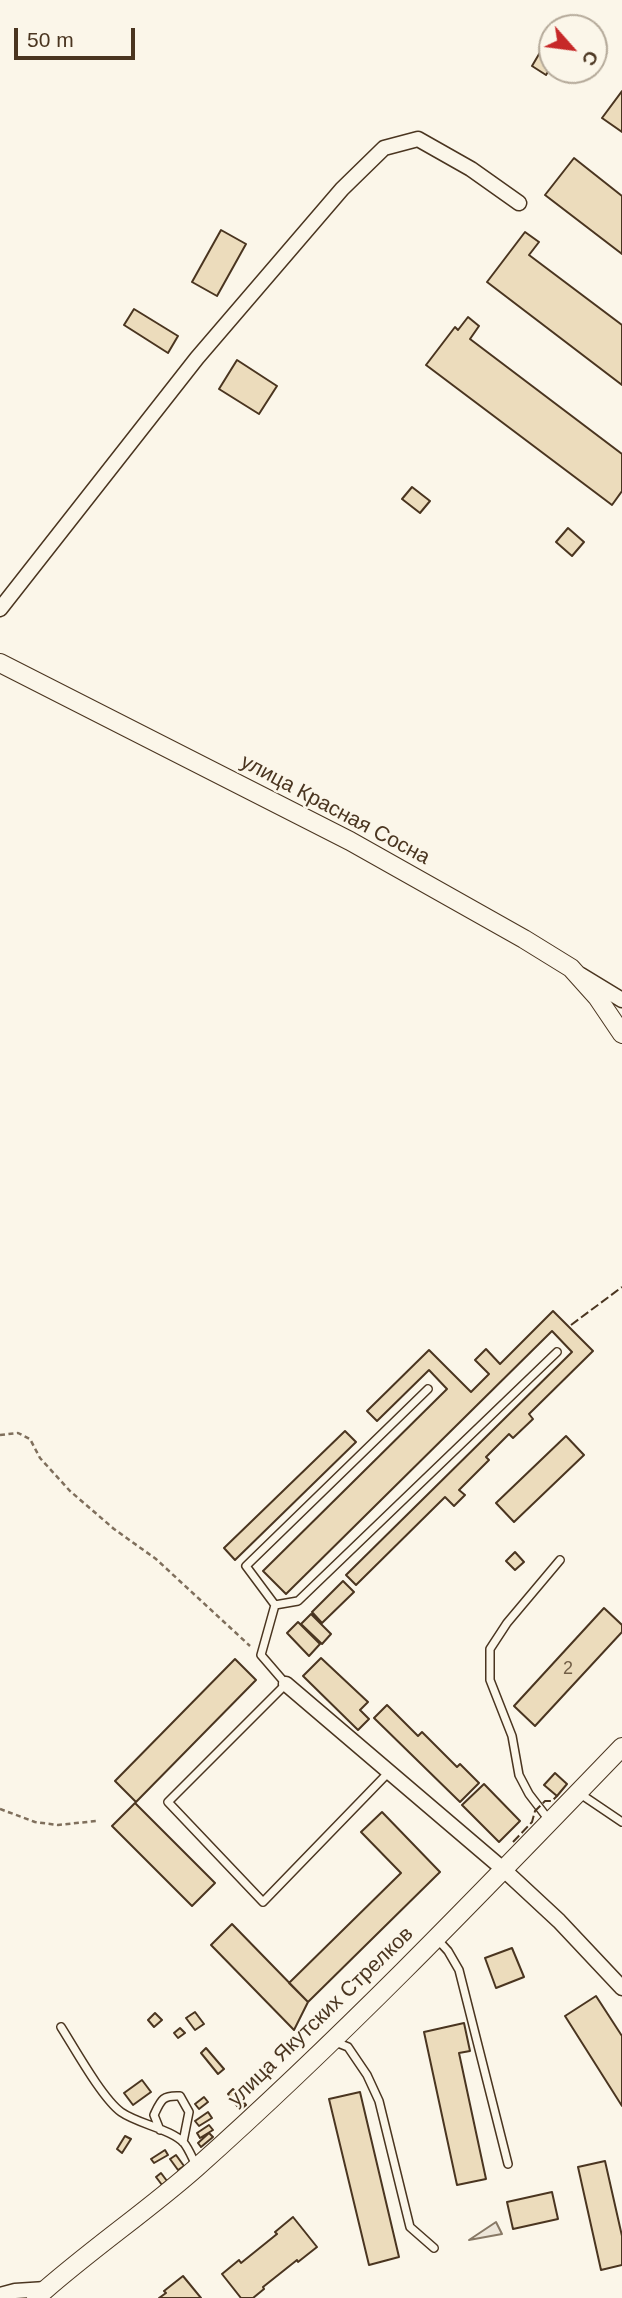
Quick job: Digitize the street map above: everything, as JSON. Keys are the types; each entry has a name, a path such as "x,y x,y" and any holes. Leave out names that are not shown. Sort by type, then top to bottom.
{"street":[{"path":"0,609 197,358 342,189 384,148 418,139 471,169 519,203"},
{"name":"улица Красная Сосна","path":"0,663 349,841 524,939 571,968 597,997 622,1034"},
{"path":"571,968 622,1000"},
{"path":"286,1684 503,1869 559,1921 622,1988"},
{"path":"503,1869 622,1747"},
{"name":"улица Якутских Стрелков","path":"41,2294 197,2167 332,2040 503,1869"},
{"path":"0,2295 16,2291 41,2294"}],"lane":[{"path":"275,1605 298,1601 557,1352"},
{"path":"275,1605 246,1566 428,1389"},
{"path":"549,1821 529,1794 519,1774 512,1736 490,1680 489,1649 507,1623 560,1560"},
{"path":"275,1605 261,1655 286,1684 168,1802 264,1902 388,1773"},
{"path":"579,1792 622,1822"},
{"path":"436,1938 448,1951 459,1970 508,2164"},
{"path":"61,2027 96,2082 118,2110 183,2142 197,2167"},
{"path":"332,2040 348,2047 368,2075 379,2101 410,2227 434,2248"},
{"path":"160,2130 154,2115 160,2100 169,2096 180,2096 189,2112 183,2142"}],"path":[{"path":"0,1434 18,1433 30,1439 40,1458 70,1491 114,1529 156,1559 261,1655"},
{"path":"0,1809 35,1822 58,1825 96,1821"}],"shaded area":[{"path":"496,2222 502,2234 469,2240"}],"building":[{"path":"538,56 538,70 532,66"},
{"path":"622,91 622,132 602,118"},
{"path":"574,158 622,196 622,254 545,195"},
{"path":"221,230 246,244 217,296 192,282"},
{"path":"525,232 539,242 529,255 622,325 622,385 487,282"},
{"path":"134,309 178,336 168,353 124,325"},
{"path":"468,317 479,326 470,339 622,454 622,491 612,505 426,365 455,327 458,330"},
{"path":"237,360 277,386 259,414 219,389"},
{"path":"412,487 430,501 420,513 402,499"},
{"path":"568,528 584,542 572,556 556,542"},
{"path":"553,1311 593,1351 529,1414 533,1419 513,1438 509,1434 486,1457 489,1460 459,1490 465,1495 454,1506 445,1497 356,1585 346,1575 572,1352 552,1331 286,1594 263,1571 447,1389 429,1370 377,1421 367,1411 429,1350 471,1392 489,1374 475,1360 486,1349 500,1364"},
{"path":"345,1431 356,1442 235,1560 224,1548"},
{"path":"566,1436 584,1455 514,1522 496,1503"},
{"path":"515,1552 524,1562 515,1570 506,1561"},
{"path":"343,1581 354,1592 322,1623 312,1612"},
{"path":"604,1608 622,1625 622,1632 535,1726 514,1706"},
{"path":"311,1614 331,1634 322,1644 301,1624"},
{"path":"298,1622 320,1644 309,1656 287,1633"},
{"path":"321,1658 368,1702 360,1710 369,1719 358,1730 303,1676"},
{"path":"235,1659 256,1680 136,1802 115,1781"},
{"path":"387,1705 418,1736 422,1732 457,1767 460,1764 479,1783 460,1802 374,1718"},
{"path":"555,1773 567,1784 557,1796 544,1785"},
{"path":"484,1784 520,1821 499,1842 462,1805"},
{"path":"135,1803 215,1883 192,1906 112,1826"},
{"path":"382,1812 440,1872 308,2002 289,1983 401,1873 361,1832"},
{"path":"232,1924 308,2002 294,2030 211,1945"},
{"path":"512,1948 524,1977 496,1988 485,1958"},
{"path":"596,1996 622,2036 622,2106 565,2016"},
{"path":"195,2012 204,2024 195,2030 186,2018"},
{"path":"155,2013 162,2020 154,2027 148,2020"},
{"path":"464,2023 470,2051 459,2053 486,2179 457,2185 424,2032"},
{"path":"180,2028 185,2033 178,2038 174,2033"},
{"path":"206,2048 224,2069 218,2074 201,2053"},
{"path":"142,2080 151,2092 133,2105 124,2093"},
{"path":"233,2089 246,2105 240,2110 228,2094"},
{"path":"360,2092 399,2257 369,2265 329,2099"},
{"path":"204,2097 208,2102 199,2109 195,2104"},
{"path":"208,2112 212,2118 199,2126 195,2121"},
{"path":"209,2125 213,2130 200,2138 197,2133"},
{"path":"209,2133 213,2137 201,2147 198,2143"},
{"path":"125,2136 131,2139 122,2153 117,2149"},
{"path":"165,2150 168,2155 154,2163 151,2159"},
{"path":"176,2155 184,2166 178,2170 170,2159"},
{"path":"605,2161 622,2236 622,2265 601,2270 578,2167"},
{"path":"161,2173 167,2181 162,2185 156,2177"},
{"path":"552,2192 558,2219 513,2229 507,2202"},
{"path":"293,2217 317,2247 263,2287 253,2298 241,2298 222,2274 239,2260 241,2263 277,2234 275,2232"},
{"path":"183,2276 201,2298 159,2298 166,2293 164,2291"}],"fence":[{"path":"571,1325 622,1287"},
{"path":"513,1842 532,1822 535,1811 545,1801 552,1801 557,1796"}]}
